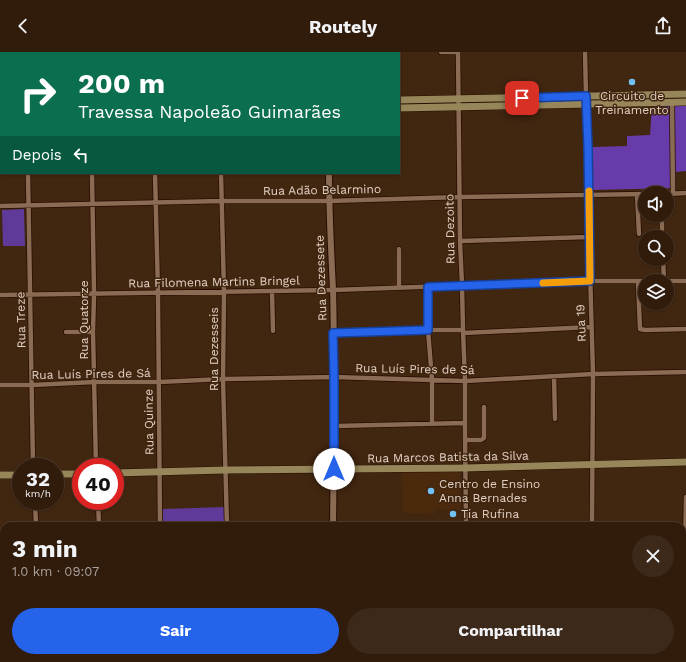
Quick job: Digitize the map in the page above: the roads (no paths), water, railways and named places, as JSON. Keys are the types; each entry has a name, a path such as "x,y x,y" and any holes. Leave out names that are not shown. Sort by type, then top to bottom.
{"main road":[{"path":"400,100 458,100 686,94"},
{"path":"400,108 686,102"},
{"name":"Rua Marcos Batista da Silva","path":"124,473 225,470 465,468 686,462"},
{"path":"0,475 12,475"}],"street":[{"path":"441,52 458,52"},
{"name":"Rua Dezoito","path":"458,52 460,241 465,381 466,522"},
{"name":"Rua 19","path":"586,52 593,374 592,522"},
{"path":"672,102 673,186"},
{"name":"Rua Treze","path":"28,174 34,458"},
{"name":"Rua Quatorze","path":"92,174 96,458"},
{"name":"Rua Quinze","path":"155,174 158,293 160,522"},
{"name":"Rua Dezesseis","path":"221,174 224,292 223,380 227,522"},
{"name":"Rua Dezessete","path":"329,174 333,290 333,522"},
{"path":"674,193 686,193"},
{"path":"637,194 639,230"},
{"name":"Rua Adão Belarmino","path":"0,206 637,194"},
{"path":"460,241 589,237"},
{"path":"399,287 400,249"},
{"name":"Rua Filomena Martins Bringel","path":"0,295 31,296 333,290 590,281 638,282"},
{"path":"674,281 686,281"},
{"path":"428,287 428,330 432,380 432,423"},
{"path":"272,291 273,331"},
{"path":"639,310 640,329 686,329"},
{"path":"333,333 428,330 463,332 591,327"},
{"path":"66,332 93,332"},
{"name":"Rua Luís Pires de Sá","path":"0,385 334,377 465,381 593,374 686,372"},
{"path":"554,376 555,419"},
{"path":"465,440 481,440 484,438 484,407"},
{"path":"334,426 465,423"},
{"path":"685,522 686,497"},
{"path":"35,510 36,522"},
{"path":"98,510 99,522"}],"place":[{"name":"Circuito de Treinamento","path":"632,82"},
{"name":"Centro de Ensino Anna Bernades","path":"431,491"},
{"name":"Tia Rufina","path":"453,514"}]}
